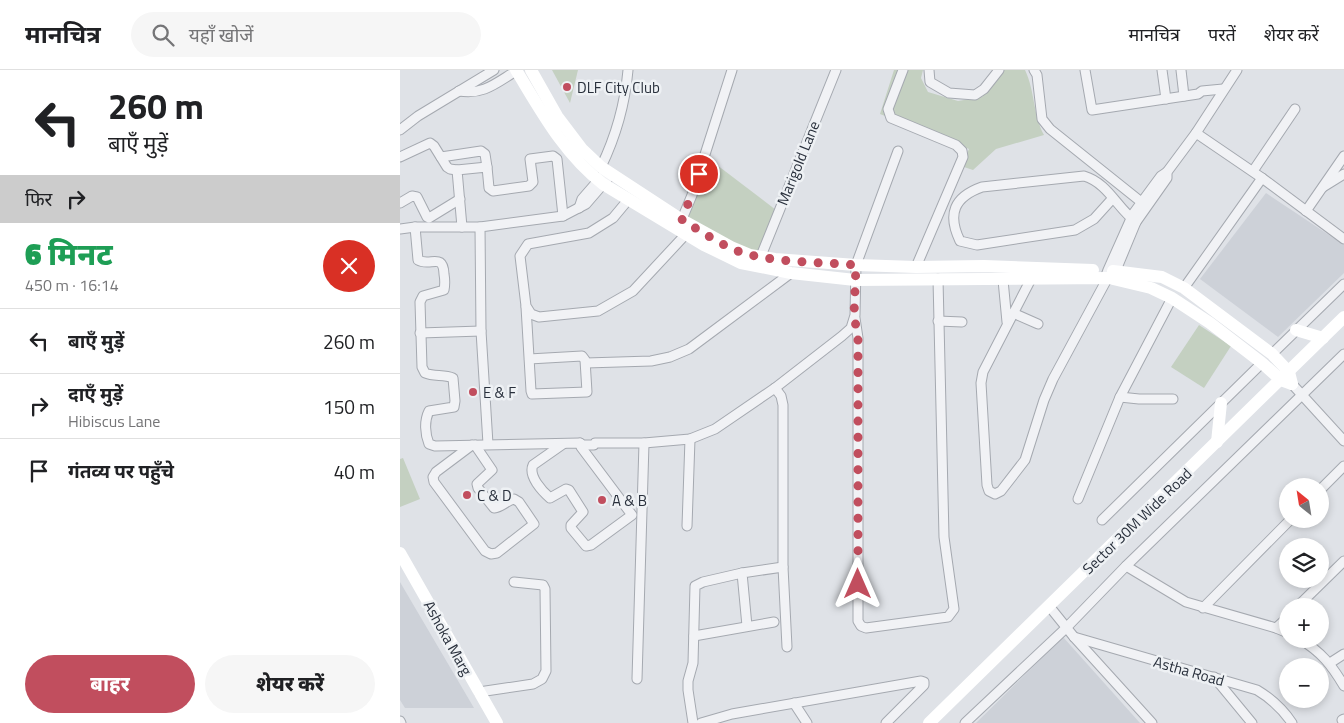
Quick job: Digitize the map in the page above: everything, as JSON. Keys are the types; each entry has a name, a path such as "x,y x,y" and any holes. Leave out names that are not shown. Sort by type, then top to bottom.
{"street":[{"path":"400,130 418,116 494,70"},
{"path":"458,91 476,92 483,90 516,70 554,132 576,160 604,175 740,263 791,273 855,280 1003,280 1109,276 1162,277 1184,288 1267,358 1343,439"},
{"path":"531,70 557,116 604,175 628,200 682,227 750,255 775,259 856,265 916,267 984,266 1109,276 1152,288 1172,298 1267,358"},
{"path":"400,229 415,227 480,228 563,216 586,204 604,175 623,106 628,70"},
{"path":"526,306 531,314 538,317 598,311 633,291 682,227 732,70"},
{"name":"Marigold Lane","path":"761,256 836,70"},
{"path":"903,70 888,109 891,118 956,145 962,151 963,157 961,166 916,267"},
{"path":"930,70 930,82 949,93 975,95 984,89 999,70"},
{"path":"1034,70 1037,75 1042,119 1050,129 1144,204"},
{"path":"1085,70 1092,110 1198,94 1202,96 1221,93"},
{"path":"1162,70 1166,100"},
{"path":"1181,70 1184,96"},
{"path":"1030,279 987,362 981,383 987,485 989,491 995,494 1001,491 1025,460 1044,400 1053,379 1109,276 1135,218 1144,204 1167,178 1167,172 1196,133 1236,70"},
{"path":"1253,171 1295,109"},
{"path":"1196,133 1253,171 1344,240"},
{"path":"400,157 430,144 450,169 487,167"},
{"path":"441,157 481,151 485,154 491,190 529,186 533,182 530,159 556,157 563,216"},
{"path":"898,151 856,265 854,315 858,338 858,621 861,626 866,628 948,616 954,610 944,537 938,279"},
{"path":"1306,211 1344,156"},
{"path":"458,170 462,227"},
{"path":"1322,188 1344,174"},
{"path":"1115,200 1094,218 1075,230 977,246 960,241 954,228 953,218 957,202 969,192 982,187 1084,176 1101,184 1115,200 1120,207 1135,218"},
{"path":"1184,288 1262,178"},
{"path":"400,203 412,196 417,197 426,217 430,218 460,199"},
{"path":"529,359 582,356 586,363 588,391 586,393 532,394 529,359 526,306 520,256 528,244 589,233 613,218 628,200"},
{"path":"415,227 418,260 420,262 436,261 444,266 444,290 423,296 420,302 422,366 425,373 431,376 447,375 453,378 455,383 454,407 429,411 426,418 426,437 429,444 435,446 563,444 580,443 582,440 594,440 595,443 690,439 715,429 775,388 842,336 850,328 854,315"},
{"path":"480,228 481,331 488,444"},
{"path":"586,363 651,361 670,357 689,349 791,273"},
{"path":"1003,280 1007,322"},
{"path":"1102,520 1344,284"},
{"path":"1078,499 1120,397 1172,298"},
{"path":"1013,313 1038,324"},
{"name":"Sector 30M Wide Road","path":"929,723 1217,442 1288,379 1323,338 1344,318"},
{"path":"938,321 962,322"},
{"path":"1296,330 1323,338"},
{"path":"420,333 481,331"},
{"path":"965,723 1066,628 1126,566 1344,354"},
{"path":"1332,366 1344,364"},
{"path":"775,388 782,396 784,404 783,567 787,647"},
{"path":"1120,397 1173,399"},
{"path":"1217,442 1221,403"},
{"path":"687,526 690,439"},
{"path":"636,679 644,442"},
{"path":"563,444 533,465 531,469 532,475 550,498 566,489 569,490 583,512 571,525 586,546 591,545 632,515 580,447 580,443"},
{"path":"474,445 492,470 477,484 478,488 494,508 499,507 508,500 514,499 519,502 534,524 497,552 491,554 485,551 434,482 433,477 436,472 474,445"},
{"path":"1329,481 1344,466"},
{"path":"1203,608 1283,528"},
{"name":"Ashoka Marg","path":"400,552 497,723"},
{"path":"1306,598 1344,561"},
{"path":"1126,566 1186,602 1279,629"},
{"path":"693,723 688,682 693,663 695,586 703,582 742,573 783,567"},
{"path":"742,573 747,626"},
{"path":"479,692 533,684 542,679 546,671 545,589 543,585 539,584 514,582"},
{"path":"1049,606 1066,628 1152,723"},
{"path":"694,636 774,622"},
{"path":"1276,628 1279,625"},
{"name":"Astha Road","path":"1074,637 1257,690 1272,698 1292,723"},
{"path":"1315,648 1330,663 1344,686"},
{"path":"1330,663 1344,654"},
{"path":"1213,677 1252,723"},
{"path":"701,723 732,714 924,682 924,685 886,723"},
{"path":"794,703 807,723"},
{"path":"1344,719 1342,720 1344,723"}],"shaded area":[{"path":"1266,193 1344,245 1344,273 1278,337 1200,279"},
{"path":"400,582 474,708 405,708 400,700"},
{"path":"1063,637 1140,723 976,723"}],"green space":[{"name":"DLF City Club","path":"552,70 578,70 570,103"},
{"path":"894,70 923,70 921,78 928,92 958,101 982,97 1001,70 1025,70 1031,86 1040,127 1044,135 996,149 973,170 961,166 969,149 880,114"},
{"path":"713,162 776,210 761,256 682,220"},
{"path":"1199,325 1231,346 1204,388 1171,367"},
{"path":"403,458 420,499 400,507 400,459"}],"place":[{"name":"DLF City Club","path":"567,87"},
{"name":"E & F","path":"473,392"},
{"name":"C & D","path":"467,495"},
{"name":"A & B","path":"602,500"}],"route":[{"path":"699,174 682,220 731,247 750,255 775,259 856,265 854,315 858,338 858,584"}]}
